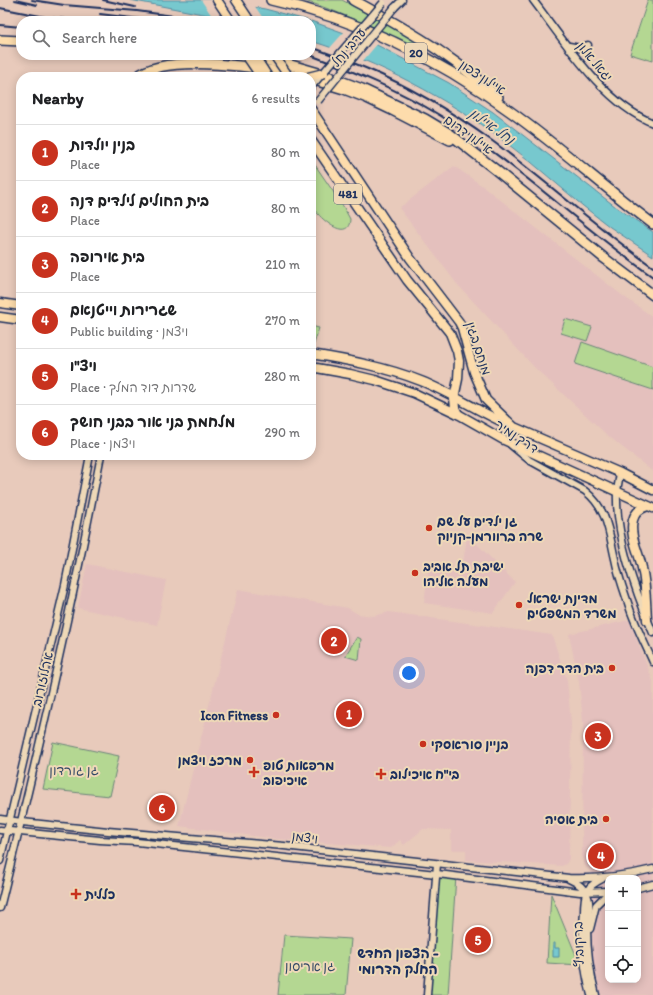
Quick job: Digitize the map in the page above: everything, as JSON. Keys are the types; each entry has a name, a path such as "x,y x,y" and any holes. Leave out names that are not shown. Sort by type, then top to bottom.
{"highway":[{"name":"איילון צפון","path":"272,0 328,16 385,38 465,81 511,112 653,224"},
{"path":"353,0 404,28 445,55 500,98 544,138"},
{"path":"0,40 16,41"},
{"name":"איילון דרום","path":"263,60 308,69 362,89 425,119 450,134 614,266 653,295"},
{"path":"145,72 155,68 197,64 220,64 258,68 278,72"},
{"path":"316,81 344,89 390,109 447,139 496,170"}],"main road":[{"path":"217,0 228,16"},
{"path":"236,0 247,16"},
{"path":"223,9 226,16"},
{"path":"249,60 258,72"},
{"path":"257,60 265,72"},
{"path":"277,60 285,72"},
{"path":"316,74 324,72"},
{"name":"מנחם בגין","path":"316,116 410,258 459,322 476,377 486,400 514,427 620,473 653,490"},
{"name":"מנחם בגין","path":"316,147 407,280 450,334 457,351 459,361 458,379 454,398 458,414"},
{"path":"0,303 16,305"},
{"path":"0,317 16,319"},
{"name":"דרך נמיר","path":"316,355 352,361 421,381 514,427"},
{"name":"דרך נמיר","path":"316,368 350,374 400,388 436,403 502,439"},
{"path":"502,439 651,507"},
{"path":"647,620 646,590 642,567 634,538 633,524 634,517 638,511 651,507"}],"street":[{"name":"ערבי נחל","path":"316,103 402,0"},
{"name":"יגאל אלון","path":"533,0 568,46 611,97 644,120 653,123"},
{"name":"ערבי נחל","path":"316,81 384,1"},
{"path":"568,46 580,48 588,46"},
{"name":"דרך נמיר","path":"502,439 529,460 585,492 599,505 608,526 614,559 630,609 653,662"},
{"name":"ארלוזורוב","path":"0,861 65,585 89,460"},
{"name":"ארלוזורוב","path":"0,908 22,822 81,557 100,460"},
{"path":"620,473 617,491 623,542 635,585 653,633"},
{"name":"ויצמן","path":"0,818 108,832 284,846 569,878 595,879 605,877"},
{"name":"ויצמן","path":"0,830 106,841 137,842 436,874 586,892 605,892"},
{"path":"427,995 437,864"},
{"name":"ויצמן","path":"624,875 653,869"},
{"path":"569,878 586,892"},
{"name":"ויצמן","path":"586,892 592,885 605,878"},
{"path":"641,887 653,884"},
{"name":"ברקוביץ","path":"586,892 589,900 587,928 588,958 596,995"},
{"name":"ברקוביץ","path":"586,892 582,929 583,962 591,995"},
{"path":"588,958 590,930 595,908 598,902 605,895"}],"shaded area":[{"path":"454,166 484,187 623,296 653,317 653,472 606,434 535,368 457,284 399,208"},
{"path":"467,537 475,542 515,582 493,613 424,603 429,565 462,569"},
{"path":"87,564 166,580 157,625 78,608"},
{"name":"בי\"ח איכילוב","path":"238,589 348,608 358,614 373,616 389,612 552,635 567,680 571,723 569,859 566,864 562,866 466,860 466,850 451,850 451,830 423,829 404,845 400,840 391,848 277,839 179,826"},
{"path":"629,620 653,681 653,995 600,995 593,958 590,870 585,866 582,855 583,721 579,682 569,634"}],"green space":[{"path":"302,0 342,0 428,47 425,55 350,18"},
{"path":"648,0 653,0 653,61 630,54"},
{"path":"316,166 350,219 348,226 344,229 338,229 316,212"},
{"path":"565,319 592,327 587,341 561,333"},
{"path":"316,327 319,328 316,338"},
{"path":"582,342 653,367 653,390 575,364"},
{"path":"357,637 361,639 359,660 345,656"},
{"name":"גן גורדון","path":"53,742 119,756 110,796 43,789"},
{"path":"436,874 456,876 448,995 427,995"},
{"path":"551,894 580,965 547,963"},
{"name":"גן אריסון","path":"284,935 351,939 346,995 278,995"}],"water":[{"path":"130,0 211,0 265,9 291,16 213,16"},
{"name":"נחל איילון","path":"316,23 375,44 449,83 493,112 616,207 653,232 653,256 610,227 583,206 518,151 459,110 412,83 362,59 316,43"},
{"path":"553,943 555,943 555,948 559,948 559,957 553,957"}],"pier":[{"path":"201,0 223,0 254,5 262,16 212,16"},
{"path":"345,31 378,43 362,62 329,49"}],"railway":[{"path":"15,0 37,5"},
{"path":"32,0 64,5 137,11 173,16"},
{"path":"103,0 135,7"},
{"path":"0,8 40,16"},
{"path":"100,14 116,16"},
{"path":"0,25 16,27"},
{"path":"316,49 384,76 416,92 461,120 491,140 532,171 632,252 653,267"},
{"path":"316,57 377,82 409,98 469,134 653,277"}],"place":[{"name":"גן ילדים על שם שרה ברוורמן-קניוק","path":"429,528"},
{"name":"ישיבת תל אביב מעלה אליהו","path":"415,573"},
{"name":"מדינת ישראל משרד המשפטים","path":"519,605"},
{"name":"בית החולים לילדים דנה","path":"334,641"},
{"name":"בית הדר דפנה","path":"612,668"},
{"name":"בנין יולדות","path":"349,714"},
{"name":"Icon Fitness","path":"276,715"},
{"name":"בית אירופה","path":"598,736"},
{"name":"בניין סוראסקי","path":"423,744"},
{"name":"מרכז ויצמן","path":"250,760"},
{"name":"מרפאות טופ איכיפוב","path":"254,772"},
{"name":"בי\"ח איכילוב","path":"381,774"},
{"name":"מלחמת בני אור בבני חושך","path":"162,808"},
{"name":"בית אסיה","path":"606,819"},
{"name":"שגרירות וייטנאם","path":"601,856"},
{"name":"כללית","path":"76,894"},
{"name":"ויצ\"ו","path":"478,940"}],"district":[{"name":"הצפון החדש - החלק הדרומי","path":"398,962"}]}
